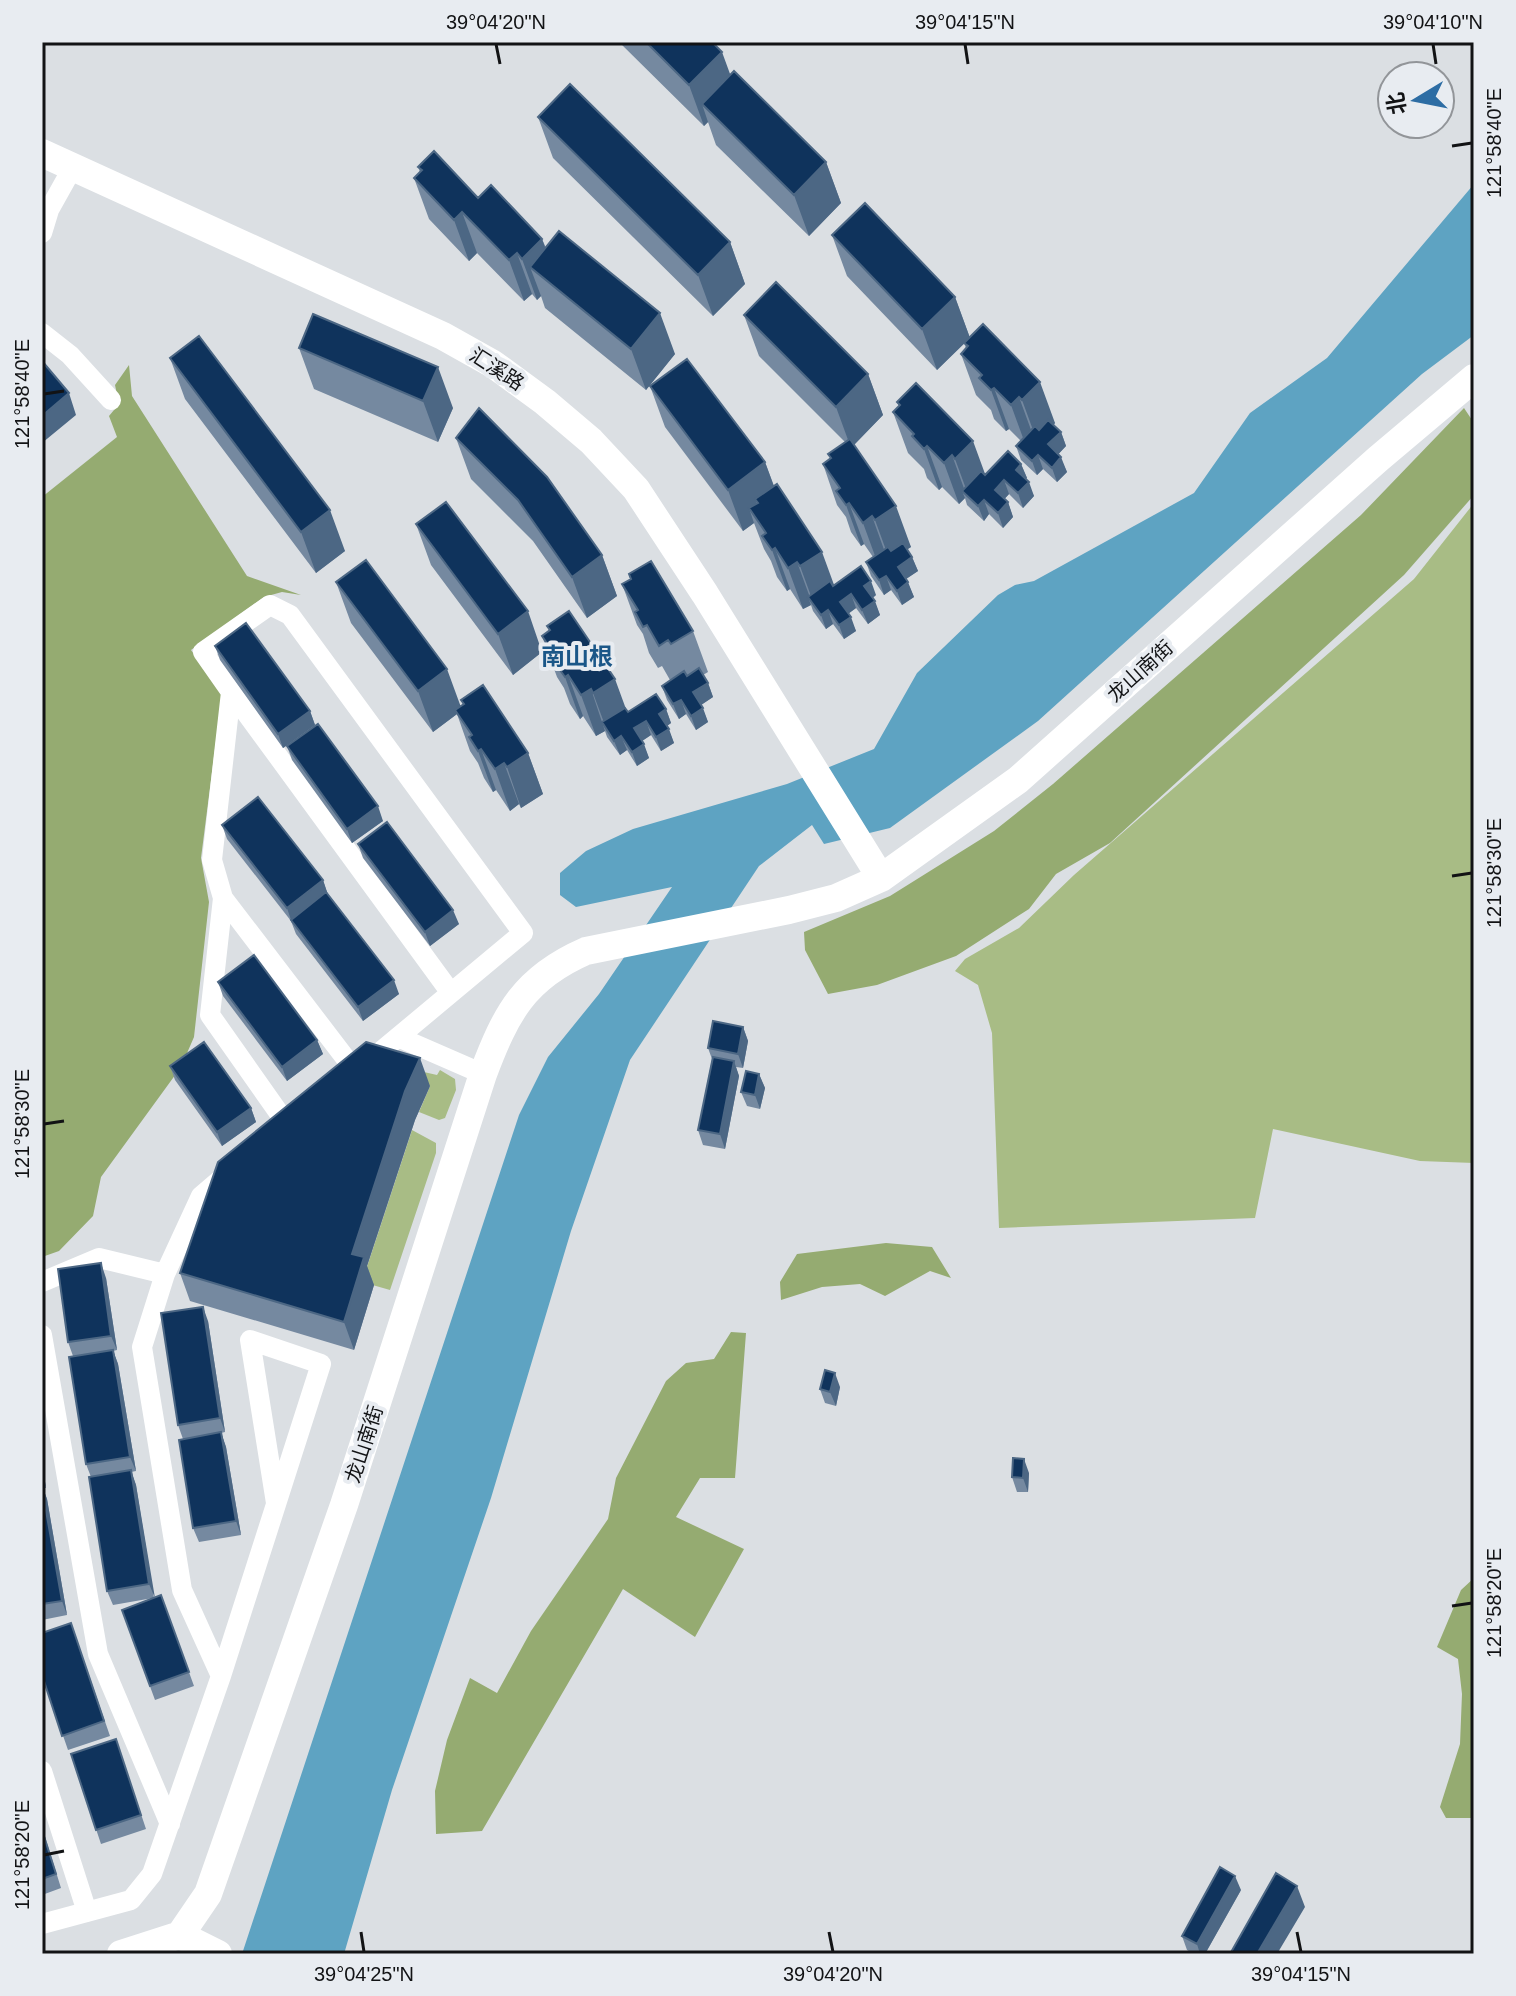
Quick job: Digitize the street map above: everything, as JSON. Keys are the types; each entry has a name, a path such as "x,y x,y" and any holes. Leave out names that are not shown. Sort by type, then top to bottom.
{"street":[{"name":"汇溪路","path":"42,153 443,336 493,364 591,441 636,489 705,594 881,878"},
{"path":"42,233 49,210 73,167"},
{"path":"42,333 70,355 111,400"},
{"name":"龙山南街","path":"180,1935 208,1894 286,1677 483,1074 501,1027 515,1004 534,982 573,956 616,943 836,898 881,878 1018,780 1378,459 1474,378"},
{"path":"231,692 212,860 223,898 350,1076 398,1037 451,993 523,933 290,615 270,605 203,652 451,993"},
{"path":"223,898 210,1015 286,1124"},
{"path":"398,1037 483,1074"},
{"path":"221,1676 182,1590 142,1347 165,1274 201,1196 249,1154"},
{"path":"42,1282 99,1258 165,1274"},
{"path":"42,1335 98,1654 170,1824"},
{"path":"42,1924 131,1900 152,1874 170,1824 221,1676 321,1364 250,1340 276,1503"},
{"path":"42,1771 87,1912"},
{"path":"124,1953 180,1935 218,1954"}],"green space":[{"path":"129,365 132,396 247,576 301,595 282,592 264,597 191,650 222,694 201,858 209,902 194,1037 181,1067 101,1177 93,1216 59,1251 42,1257 42,497 117,437 109,416 119,404 115,385"},
{"path":"1464,408 1474,423 1474,495 1404,575 1110,843 1056,874 1029,909 956,956 877,985 828,994 805,950 804,932 890,896 994,831 1053,784 1361,515"},
{"path":"1474,503 1474,1163 1420,1161 1273,1129 1255,1218 999,1228 992,1033 978,985 955,971 965,959 1019,928 1074,875 1414,579"},
{"path":"384,1063 437,1075 440,1070 455,1079 456,1090 445,1118 439,1120 419,1112 430,1086"},
{"path":"412,1130 436,1143 436,1153 390,1290 362,1282"},
{"path":"886,1243 932,1247 951,1278 930,1271 885,1296 860,1284 822,1287 781,1300 780,1282 797,1254"},
{"path":"731,1332 746,1333 735,1478 700,1478 676,1517 744,1549 695,1637 623,1589 482,1831 436,1834 435,1791 447,1740 470,1678 497,1693 531,1631 608,1519 616,1478 666,1381 686,1363 714,1359"},
{"path":"1474,1578 1474,1818 1446,1818 1440,1807 1460,1744 1462,1694 1458,1659 1437,1647 1461,1590"}],"water":[{"path":"1474,184 1474,335 1422,374 1038,721 890,828 824,844 812,825 759,866 630,1060 571,1231 491,1498 392,1790 344,1954 242,1954 519,1115 548,1057 599,994 672,887 576,907 560,895 560,873 586,851 633,829 787,784 874,749 917,673 998,595 1015,585 1034,581 1194,493 1250,413 1327,358"}],"building":[{"path":"646,42 712,42 722,52 689,85"},
{"path":"734,71 826,162 794,195 702,104"},
{"path":"570,84 730,242 698,275 538,117"},
{"path":"434,151 478,198 491,185 542,239 522,259 517,253 509,260 462,212 454,220 414,178 422,170 418,167"},
{"path":"865,203 955,297 922,329 832,235"},
{"path":"559,231 660,313 631,349 530,267"},
{"path":"776,282 868,374 836,407 744,315"},
{"path":"313,314 438,367 423,401 299,348"},
{"path":"983,324 1040,382 1022,400 1019,397 1011,405 979,378 982,375 961,354 968,346 964,343"},
{"path":"199,336 330,510 301,532 170,358"},
{"path":"687,359 765,462 728,490 650,386"},
{"path":"42,361 69,393 42,416"},
{"path":"916,383 973,441 955,459 952,455 944,463 927,446 924,449 893,412 900,405 897,402"},
{"path":"479,408 547,477 602,555 572,577 518,500 456,438"},
{"path":"1048,420 1061,432 1048,444 1061,457 1052,468 1038,455 1032,461 1016,446 1035,426 1039,430"},
{"path":"850,439 896,506 875,520 872,516 863,523 836,491 840,488 823,464 831,458 828,454"},
{"path":"1008,451 1021,464 1016,470 1029,482 1018,493 1004,480 995,490 1008,502 998,513 984,500 978,506 962,491 981,471 985,475"},
{"path":"777,484 822,552 800,566 797,562 788,568 775,548 772,550 762,536 766,533 749,508 758,503 755,499"},
{"path":"446,502 528,611 498,634 416,524"},
{"path":"903,543 912,557 898,567 908,582 897,591 886,576 879,580 866,562 888,547 891,551"},
{"path":"366,560 447,669 418,691 336,582"},
{"path":"651,561 693,631 671,644 668,640 659,646 647,625 643,627 635,612 638,610 622,584 631,579 629,574"},
{"path":"861,566 871,581 864,586 875,601 862,610 851,594 840,602 851,617 839,625 828,610 821,615 808,597 830,581 833,586"},
{"path":"569,611 615,679 593,693 591,689 581,695 568,675 565,677 555,663 559,661 542,636 550,630 547,626"},
{"path":"246,623 310,711 278,734 215,646"},
{"path":"699,668 708,683 693,692 703,708 691,716 681,700 673,704 662,686 684,671 687,676"},
{"path":"483,685 528,753 507,767 504,763 495,769 481,749 478,751 469,737 472,735 455,710 464,704 461,700"},
{"path":"656,694 666,709 659,714 669,729 656,737 646,721 634,728 644,744 632,752 621,736 614,741 602,722 625,708 628,712"},
{"path":"318,724 378,806 347,829 287,746"},
{"path":"258,797 323,880 287,908 222,825"},
{"path":"387,822 453,910 425,932 358,844"},
{"path":"326,892 394,980 358,1007 291,920"},
{"path":"254,955 317,1040 282,1067 218,982"},
{"path":"713,1021 743,1027 738,1054 708,1048"},
{"path":"204,1042 251,1108 217,1132 170,1066"},
{"path":"366,1042 420,1058 405,1091 352,1254 364,1257 344,1322 180,1273 218,1162"},
{"path":"713,1057 734,1061 720,1134 698,1130"},
{"path":"746,1071 759,1074 755,1095 741,1092"},
{"path":"101,1263 111,1336 68,1342 58,1269"},
{"path":"203,1307 220,1418 178,1425 161,1313"},
{"path":"113,1350 130,1457 86,1464 69,1357"},
{"path":"825,1370 835,1373 830,1392 820,1389"},
{"path":"221,1432 236,1521 193,1528 179,1440"},
{"path":"1013,1458 1024,1459 1023,1478 1012,1477"},
{"path":"131,1470 149,1584 107,1591 89,1477"},
{"path":"42,1488 62,1601 42,1604"},
{"path":"161,1595 189,1672 150,1686 122,1610"},
{"path":"71,1623 104,1721 62,1736 42,1675 42,1633"},
{"path":"116,1739 141,1815 96,1830 71,1754"},
{"path":"42,1830 56,1874 42,1879"},
{"path":"1220,1867 1235,1876 1197,1944 1182,1936"},
{"path":"1276,1873 1297,1886 1257,1954 1230,1954"}],"district":[{"name":"南山根","path":"577,656"}]}
